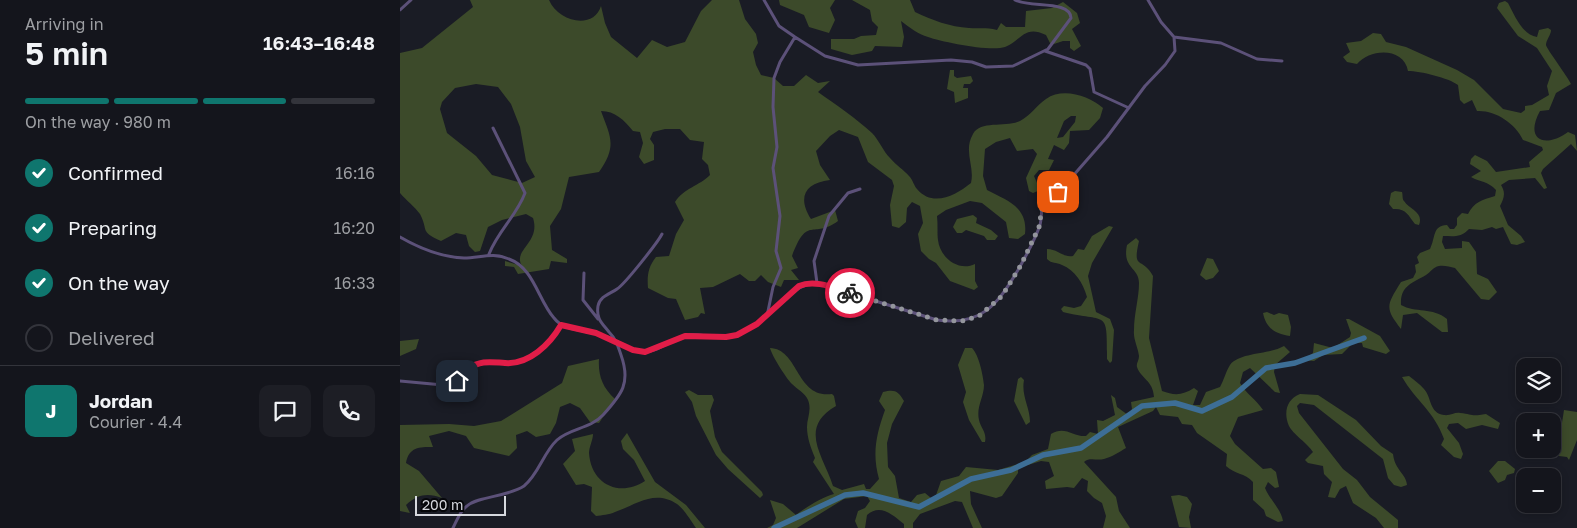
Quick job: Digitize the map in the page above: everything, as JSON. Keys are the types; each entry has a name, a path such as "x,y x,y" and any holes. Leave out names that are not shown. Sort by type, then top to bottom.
{"street":[{"path":"400,10 411,0"},
{"path":"764,0 779,26 825,56 858,66 951,60 972,62 986,67 1006,68 1020,64 1051,46 1070,21 1072,15 1068,8 1056,2 1033,4 1015,0"},
{"path":"400,237 445,256 469,257 489,254 509,258 523,266 552,316 561,325 596,333 637,351 645,352 685,336 726,337 737,335 767,316 799,286 817,283 937,320 962,321 979,316 1002,296 1021,265 1039,227 1043,202 1051,200 1172,56 1176,46 1174,37 1161,22 1148,0"},
{"path":"767,316 773,287 781,268 776,251 780,216 773,168 777,147 772,107 774,78 780,62 795,37"},
{"path":"1174,37 1221,43 1257,59 1282,61"},
{"path":"1051,46 1053,53"},
{"path":"1044,51 1086,65 1090,70 1094,92 1129,108"},
{"path":"489,254 498,234 516,211 526,193 493,128"},
{"path":"817,283 814,261 829,216 848,193 860,189"},
{"path":"599,321 598,306 600,300 619,288 641,260 655,247 662,234"},
{"path":"453,528 466,506 524,485 532,478 556,441 593,424 603,414 626,383 625,369 617,341 590,312 583,300 584,273"},
{"path":"400,381 443,385 457,381 465,370 484,362 507,363 524,360 545,346 561,325"}],"green space":[{"path":"470,0 549,0 560,14 576,20 584,20 597,14 601,6 611,37 637,58 652,40 667,47 685,42 701,11 712,0 739,0 745,19 756,34 758,43 753,52 761,75 774,78 783,86 794,86 806,75 818,83 830,81 818,92 872,133 892,161 905,172 923,195 930,198 944,198 958,192 971,183 970,140 973,134 982,127 1020,121 1053,95 1076,94 1091,100 1103,108 1100,118 1089,130 1070,131 1069,143 1064,150 1054,145 1048,159 1054,160 1049,170 1039,170 1034,176 1040,190 1033,193 1029,191 1026,178 1037,154 1033,149 1017,151 1010,138 996,142 985,149 983,176 987,190 1015,206 1023,217 1025,234 1018,239 1009,238 1006,222 982,203 970,201 946,210 937,216 938,240 946,258 957,265 969,266 975,264 975,281 978,287 974,290 950,281 936,263 921,251 918,234 923,223 920,206 912,202 907,208 906,222 899,228 892,226 890,205 894,186 892,180 868,162 858,137 839,130 830,136 816,151 820,165 830,180 815,184 809,188 804,198 811,219 835,210 838,221 822,229 807,231 802,235 792,256 798,268 791,270 799,280 784,280 781,287 768,282 761,275 755,281 749,281 740,274 713,287 700,288 705,314 701,313 698,317 685,320 676,299 668,298 648,288 651,264 656,257 669,256 676,234 684,220 675,202 683,193 710,175 708,165 702,159 704,142 690,140 680,129 665,129 653,132 650,139 654,145 654,160 644,164 639,157 643,143 640,132 633,131 615,114 601,111 610,135 610,148 605,163 599,172 569,177 561,209 550,226 552,250 567,259 567,263 551,261 549,269 518,274 514,267 505,266 505,261 522,266 521,255 533,234 534,227 533,218 526,214 502,220 488,227 480,251 475,252 469,246 466,235 456,233 441,241 427,233 420,214 400,193 400,53 422,48 473,7","holes":["476,84 498,87 511,104 520,127 526,161 535,177 522,183 492,175 476,156 447,133 440,109 442,102 455,88","1071,116 1076,116 1075,122 1063,137 1057,138 1064,121"]},
{"path":"779,0 835,0 830,8 835,20 829,33 809,27 804,15 780,5"},
{"path":"852,0 910,0 915,12 948,25 997,30 1001,23 1006,27 1025,27 1026,11 1052,8 1063,2 1077,13 1080,23 1072,29 1081,46 1074,51 1070,48 1070,41 1051,45 1046,35 1033,31 1028,32 1005,47 966,46 924,36 901,21 904,37 902,47 875,46 872,51 852,55 831,49 831,39 854,39 861,36 876,35 878,27 872,21 870,10"},
{"path":"1505,1 1527,32 1537,37 1539,30 1548,28 1551,30 1546,45 1571,84 1556,93 1549,110 1540,111 1534,129 1536,135 1539,139 1552,140 1568,132 1575,135 1577,151 1571,144 1543,169 1541,173 1547,188 1544,189 1535,178 1509,180 1501,185 1504,196 1500,206 1508,225 1525,242 1517,245 1511,244 1503,227 1496,229 1492,227 1482,230 1469,229 1460,235 1443,236 1442,242 1445,249 1462,248 1462,241 1469,242 1476,252 1477,274 1488,279 1497,292 1489,300 1481,299 1455,268 1443,266 1434,268 1405,289 1401,305 1442,315 1447,319 1448,332 1442,332 1417,313 1403,315 1401,329 1392,316 1389,307 1390,302 1401,282 1413,278 1416,272 1415,265 1419,263 1417,257 1420,253 1430,249 1439,227 1447,225 1450,229 1454,229 1457,225 1457,218 1462,213 1468,214 1479,202 1495,196 1496,190 1493,187 1471,177 1481,171 1470,164 1471,159 1475,155 1487,161 1496,172 1530,167 1529,162 1543,150 1542,147 1523,140 1515,128 1504,119 1491,113 1477,111 1472,100 1464,104 1460,100 1458,85 1454,82 1434,75 1408,71 1405,63 1400,58 1386,52 1370,55 1357,64 1347,62 1343,57 1350,52 1346,43 1361,41 1373,33 1381,34 1386,42 1406,47 1457,70 1474,80 1503,109 1521,113 1525,110 1525,106 1532,105 1549,95 1547,86 1552,71 1537,48 1518,36 1497,8 1499,3"},
{"path":"950,70 954,70 954,76 957,78 971,76 973,81 970,84 964,84 963,88 968,88 968,98 955,103 954,92 947,89"},
{"path":"1395,191 1402,192 1403,200 1418,214 1420,217 1419,225 1415,224 1404,211 1393,209 1389,204 1391,193"},
{"path":"973,215 977,218 976,223 991,230 998,236 995,240 987,240 984,236 966,230 962,233 957,233 953,227 957,219"},
{"path":"1109,226 1113,227 1092,263 1088,276 1096,312 1110,319 1114,330 1112,361 1110,363 1107,359 1106,332 1102,320 1063,312 1061,309 1064,306 1074,308 1081,306 1087,297 1081,282 1067,267 1047,259 1047,249 1066,256 1073,256 1078,249 1084,250 1092,236"},
{"path":"1136,238 1139,241 1137,260 1153,276 1149,338 1162,391 1179,394 1194,388 1198,391 1193,405 1200,405 1206,392 1220,387 1230,365 1235,361 1284,346 1290,352 1275,365 1274,372 1280,393 1275,392 1250,368 1243,372 1240,383 1263,410 1238,417 1230,436 1235,444 1263,469 1271,468 1276,472 1279,487 1275,488 1268,482 1265,488 1280,512 1283,521 1278,522 1266,516 1264,510 1253,500 1253,482 1226,466 1227,454 1197,433 1192,425 1182,424 1178,417 1160,415 1156,407 1153,411 1118,427 1126,448 1107,458 1084,462 1116,497 1119,511 1130,528 1103,528 1106,516 1102,503 1087,491 1088,481 1082,478 1074,488 1046,489 1045,481 1054,476 1049,462 1041,461 1028,465 1025,462 1032,455 1048,449 1051,434 1056,432 1065,431 1081,436 1086,436 1090,432 1098,434 1097,420 1103,421 1115,415 1111,395 1115,398 1117,407 1128,415 1132,409 1131,402 1154,397 1149,383 1137,366 1139,356 1134,333 1139,283 1126,253 1127,245"},
{"path":"1207,258 1213,259 1219,271 1213,278 1206,280 1200,275"},
{"path":"1267,312 1274,315 1279,313 1288,315 1291,327 1290,336 1276,332 1266,323 1263,313"},
{"path":"1346,319 1380,336 1390,351 1386,354 1363,347 1362,343 1353,343 1342,354 1323,355 1314,361 1303,360 1313,353 1314,343 1333,348 1350,337 1351,333"},
{"path":"419,339 416,349 400,356 400,341"},
{"path":"770,348 780,350 787,356 804,382 811,389 834,396 836,406 825,414 818,423 816,433 816,443 833,486 842,490 864,484 866,489 870,489 879,479 875,453 879,428 885,410 879,401 883,392 887,391 896,392 904,401 892,424 887,443 888,467 895,476 899,498 911,502 917,495 925,493 931,498 935,498 941,481 959,476 966,467 998,470 1018,464 1018,473 1002,496 996,498 970,491 971,504 982,528 973,528 962,502 955,501 920,514 913,523 913,528 904,528 904,524 891,514 877,510 867,515 865,528 858,528 855,521 858,511 865,508 870,501 867,496 844,499 797,528 767,528 773,525 776,518 770,500 783,504 796,515 825,497 834,494 813,462 815,458 807,431 810,407 808,400 786,377"},
{"path":"965,348 972,348 979,360 982,371 984,385 978,415 984,431 985,442 982,442 969,420 963,402 966,392 958,365"},
{"path":"599,359 599,370 602,380 607,390 615,399 599,423 590,422 580,408 570,403 560,407 556,423 550,434 536,437 527,431 516,435 517,448 509,456 474,448 466,436 449,431 429,436 433,447 415,449 407,458 406,463 419,471 442,498 432,495 419,497 406,505 410,513 400,511 400,425 449,424 474,426 501,421 562,383 568,366"},
{"path":"1409,376 1424,389 1433,408 1439,414 1486,414 1500,423 1498,429 1482,425 1466,429 1458,423 1449,424 1447,428 1459,443 1463,454 1461,459 1454,457 1441,445 1444,439 1440,429 1402,377"},
{"path":"1021,377 1024,380 1023,386 1030,417 1030,422 1026,425 1014,401 1018,379"},
{"path":"689,390 698,395 712,395 714,400 710,411 715,437 722,452 762,492 763,495 760,498 728,469 716,455 696,416 692,402 685,392"},
{"path":"1300,394 1318,395 1356,420 1381,446 1393,454 1394,460 1405,477 1407,485 1401,487 1394,485 1388,478 1383,459 1314,405 1300,403 1297,406 1299,413 1343,469 1357,480 1370,497 1398,520 1398,528 1384,528 1376,518 1353,503 1346,486 1340,489 1335,498 1328,497 1332,482 1324,474 1323,466 1308,463 1305,460 1313,452 1291,429 1287,421 1287,407 1292,399"},
{"path":"1564,410 1577,412 1577,440 1569,460 1567,457 1561,456 1561,429"},
{"path":"627,433 655,482 686,505 705,528 696,528 680,506 661,498 645,500 608,514 596,516 591,511 592,487 584,484 576,485 563,464 575,451 572,439 593,434 589,453 595,473 608,485 616,488 626,488 645,481 634,460 623,449 621,441"},
{"path":"1498,461 1505,461 1515,469 1514,473 1507,475 1505,480 1498,483 1489,471"},
{"path":"1171,496 1187,497 1192,504 1189,517 1191,528 1179,527"}],"waterway":[{"path":"774,528 845,495 863,493 919,507 971,479 1011,470 1043,455 1081,448 1142,406 1175,403 1202,411 1232,397 1266,368 1295,363 1364,338"}],"way so far":[{"path":"850,293 888,303 918,315 937,320 962,321 979,316 986,312 1002,296 1021,265 1037,233 1043,202 1050,202 1058,192"}],"route":[{"path":"457,381 465,370 482,362 491,360 507,363 529,358 545,346 561,325 571,329 607,336 633,350 645,352 685,336 726,337 747,331 784,302 799,286 805,284 817,283 850,293"}]}
